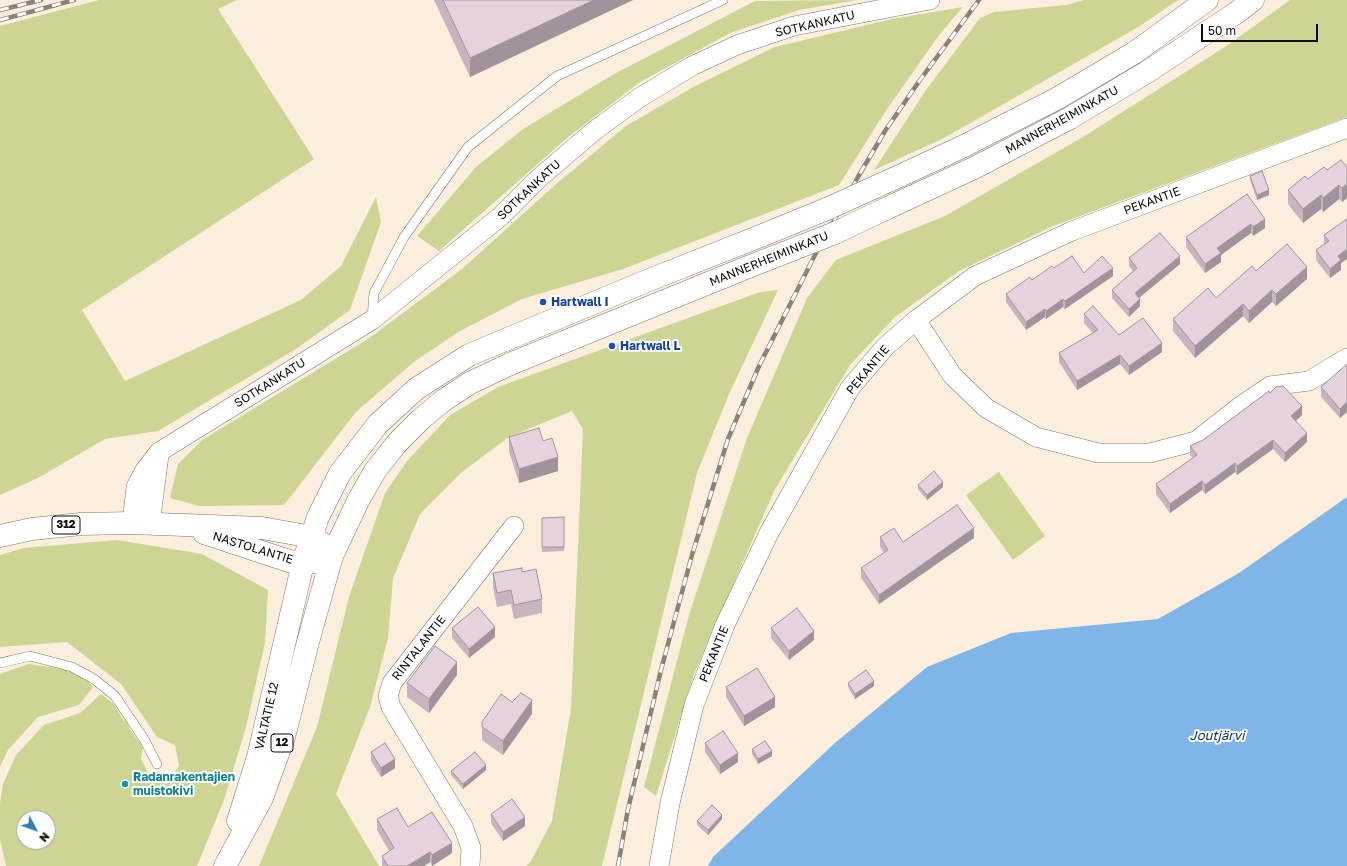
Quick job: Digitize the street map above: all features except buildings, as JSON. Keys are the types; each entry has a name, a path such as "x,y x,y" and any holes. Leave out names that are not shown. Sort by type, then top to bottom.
{"main road":[{"name":"MANNERHEIMINKATU","path":"303,563 327,497 340,473 359,448 396,406 439,372 469,355 515,335 830,208 964,146 1058,98 1134,53 1207,0"},
{"name":"MANNERHEIMINKATU","path":"317,611 332,556 358,500 375,472 397,443 420,419 444,400 470,383 510,364 835,233 974,168 1070,118 1147,72 1236,13 1253,0"},
{"name":"NASTOLANTIE","path":"0,536 32,528 81,524 141,523 262,528 312,537 324,544 332,556 317,562 303,563 268,555 186,526"},
{"name":"VALTATIE 12","path":"224,866 258,757 303,563"},
{"name":"VALTATIE 12","path":"224,866 262,798 279,751 317,611"}],"street":[{"name":"SOTKANKATU","path":"141,523 160,452 372,320 501,216 539,178 594,131 639,98 692,66 737,45 794,26 930,0"},
{"name":"PEKANTIE","path":"659,866 670,803 694,705 725,624 768,533 850,388 885,347 916,320 975,276 1072,231 1347,128"},
{"path":"916,320 952,375 986,408 1036,437 1098,453 1150,453 1196,441 1242,405 1270,386 1309,381 1347,358"},
{"name":"RINTALANTIE","path":"470,866 471,848 464,826 391,707 388,696 392,683 514,526"}],"lane":[{"path":"372,320 374,293 404,237 468,147 557,76 723,0"},
{"path":"0,663 30,656 72,667 94,679 115,696 144,739 157,764"}],"green space":[{"path":"99,0 237,0 218,9 314,159 82,310 125,381 301,300 341,266 376,197 381,222 350,310 296,349 158,431 105,439 38,478 0,495 0,26"},
{"path":"857,0 799,10 730,33 640,82 567,138 439,251 417,236 476,167 523,129 614,74 755,1"},
{"path":"1084,0 1178,0 1140,26 974,121 940,140 874,170 926,90 980,18 994,12 1066,5"},
{"path":"1290,0 1347,0 1347,117 1053,226 959,271 895,317 850,365 774,491 694,674 656,796 644,787 689,615 747,438 807,298 836,260 945,216 1083,137 1228,45"},
{"path":"963,7 939,35 885,112 839,185 623,269 522,299 460,331 415,361 356,412 284,505 199,506 170,498 178,464 202,440 368,339 462,269 555,185 626,126 695,86 775,47 892,19"},
{"path":"778,290 729,394 697,473 602,866 526,866 531,861 552,821 571,709 583,429 572,411 509,437 462,472 420,514 393,578 388,638 370,707 336,794 379,866 259,866 317,727 349,597 385,493 408,460 450,415 498,387 760,292"},
{"path":"999,472 1045,536 1013,560 966,495"},
{"path":"117,540 202,554 268,590 265,643 246,727 224,800 197,866 6,866 0,839 0,803 3,784 16,755 44,725 80,713 101,694 114,704 124,721 127,720 129,728 143,747 141,759 150,776 166,784 179,766 175,745 157,737 121,684 67,642 0,647 0,555 24,548"},
{"path":"29,664 70,670 86,678 93,687 79,705 38,717 8,750 0,767 0,674"}],"water":[{"name":"Joutjärvi","path":"1347,497 1347,866 708,866 713,857 835,743 927,667 1011,633 1158,619 1239,573"}],"railway":[{"path":"0,10 41,0"},
{"path":"0,20 74,0"},
{"path":"618,866 628,809 661,670 692,555 728,439 759,366 815,255 858,177 885,131 920,80 979,0"}],"place":[{"name":"Hartwall I","path":"543,302"},
{"name":"Hartwall L","path":"612,346"},
{"name":"Radanrakentajien muistokivi","path":"125,784"}]}
